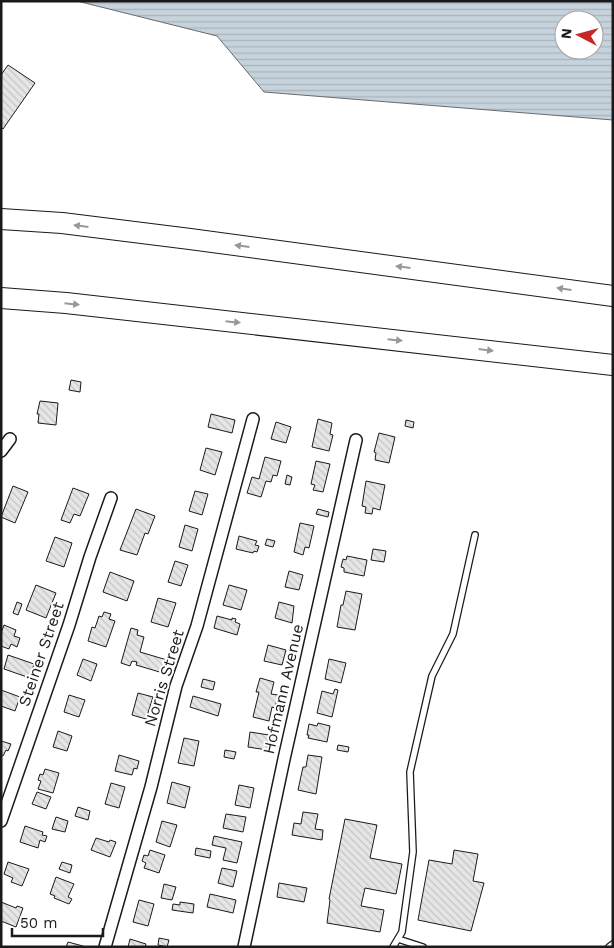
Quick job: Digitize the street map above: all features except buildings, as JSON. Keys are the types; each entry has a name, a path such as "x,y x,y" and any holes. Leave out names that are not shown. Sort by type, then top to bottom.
{"highway":[{"path":"1,219 62,223 151,234 613,296"},
{"path":"1,298 66,303 613,365"}],"street":[{"name":"Norris Street","path":"105,947 151,787 176,686 197,626 253,419"},
{"path":"1,451 10,439"},
{"name":"Hofmann Avenue","path":"244,947 356,440"},
{"name":"Steiner Street","path":"1,821 13,782 70,624 90,557 111,498"}],"lane":[{"path":"393,947 402,932 414,852 410,772 432,676 454,634 475,535"},
{"path":"398,939 423,947"}],"shaded area":[{"path":"77,1 613,1 613,120 264,92 217,36"}]}
